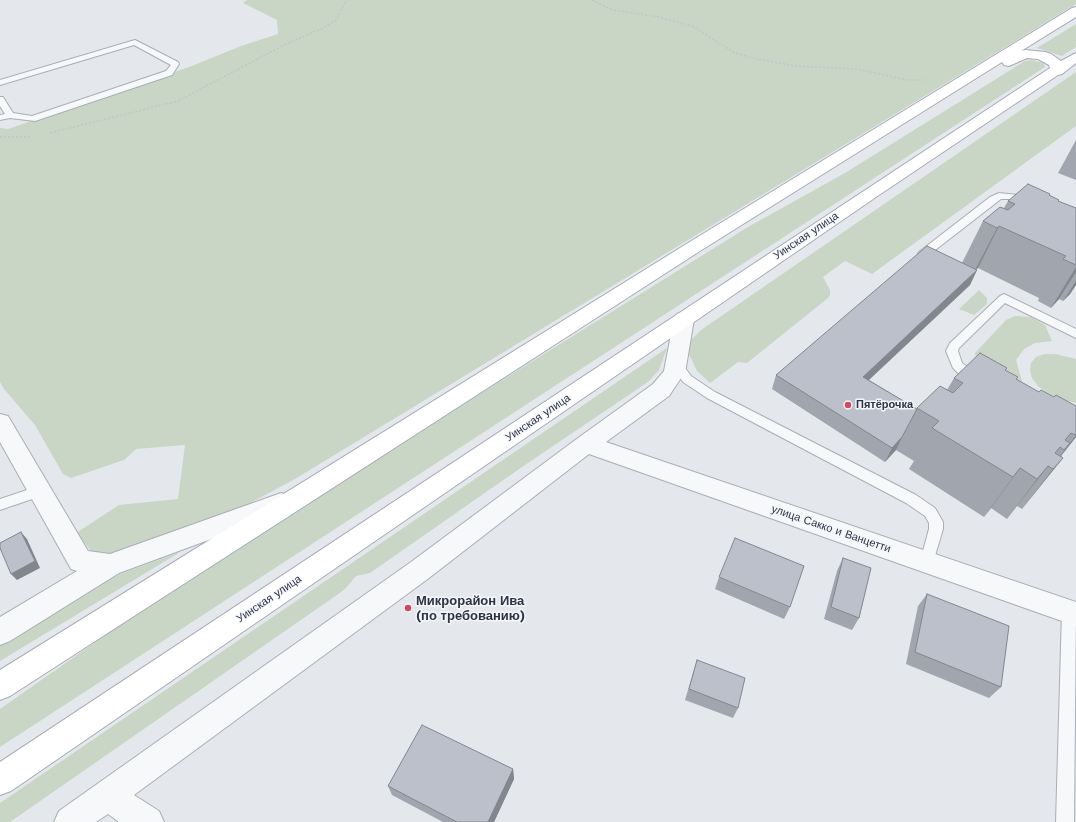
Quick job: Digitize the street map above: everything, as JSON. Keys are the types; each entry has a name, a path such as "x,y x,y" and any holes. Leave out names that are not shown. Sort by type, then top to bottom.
{"main road":[{"path":"0,686 694,247 1076,11"},
{"path":"804,180 840,165 861,154 1018,57 1034,54 1046,57 1055,63 1057,67 1056,71"},
{"name":"Уинская улица","path":"0,780 873,191 1076,57"}],"street":[{"path":"70,822 420,570 586,444 661,390 670,380 676,364 679,340 684,319"},
{"path":"0,422 80,561 110,565"},
{"name":"улица Сакко и Ванцетти","path":"586,444 657,470 1073,612"},
{"path":"0,632 110,565 303,495"},
{"path":"108,795 134,814 148,822"}],"lane":[{"path":"0,83 135,42 175,64 169,73 32,119 10,115 0,118"},
{"path":"0,99 10,115"},
{"path":"936,261 923,254 993,198 999,196 1015,197 1035,206"},
{"path":"982,382 963,371 957,365 952,352 954,346 1004,298 1076,334"},
{"path":"676,364 687,379 711,395 911,499 930,512 936,522 936,529 927,562"},
{"path":"0,505 39,490"},
{"path":"1065,822 1073,612"}],"path":[{"path":"46,134 178,101 286,44 321,30 337,20 346,0"},
{"path":"592,0 612,10 659,17 692,26 734,52 770,62 796,66 857,69 908,80 924,80"},
{"path":"0,137 22,138 34,136"}],"green space":[{"path":"247,0 1076,0 1076,4 295,479 239,509 118,554 95,555 76,533 119,505 178,499 185,445 136,449 124,460 71,478 63,474 35,425 4,389 0,382 0,128 8,129 192,66 241,46 278,34 277,20 243,3"},
{"path":"1076,24 1076,47 1062,56 1037,48"},
{"path":"1032,60 1043,63 1045,67 0,747 0,709 208,563 748,227 845,173 1025,61"},
{"path":"1076,72 1076,126 872,274 845,261 823,277 830,290 830,295 828,298 747,363 738,362 710,383 697,371 688,352 690,341 701,330"},
{"path":"979,290 987,298 987,304 974,315 959,309"},
{"path":"1015,316 1031,317 1045,325 1052,341 1035,343 1024,349 1016,360 1022,381 1011,380 976,359 975,353 1006,320"},
{"path":"667,348 659,370 648,382 522,467 370,573 356,576 344,590 10,822 0,822 0,803"},
{"path":"1045,354 1055,354 1076,359 1076,403 1059,399 1047,393 1038,386 1032,378 1030,370 1031,363 1036,357"},
{"path":"177,553 0,661 0,645 101,583 120,574"}],"building":[{"path":"1028,184 1050,194 1049,195 1059,200 1058,201 1076,208 1076,265 1063,259 1066,256 999,226 997,228 983,221 1000,207 1008,210 1015,204 1008,201"},
{"path":"927,246 977,270 863,377 917,409 902,437 892,448 776,375"},
{"path":"980,353 1007,368 1005,370 1018,377 1016,379 1039,392 1041,390 1054,397 1056,395 1076,406 1076,435 1071,433 1065,440 1070,443 1064,450 1060,447 1055,453 1063,458 1053,469 1048,466 1037,479 1020,468 1013,477 932,428 939,421 917,408 940,386 953,393 963,383 954,378"},
{"path":"21,532 35,561 11,574 0,548 0,543"},
{"path":"735,538 804,566 790,607 719,577"},
{"path":"843,558 871,568 859,618 831,607"},
{"path":"927,594 1009,626 1001,687 915,652"},
{"path":"697,660 745,678 738,708 689,689"},
{"path":"422,725 513,769 488,822 457,822 388,786"}],"place":[{"name":"Пятёрочка","path":"848,405"},
{"name":"Микрорайон Ива (по требованию)","path":"408,608"}]}
